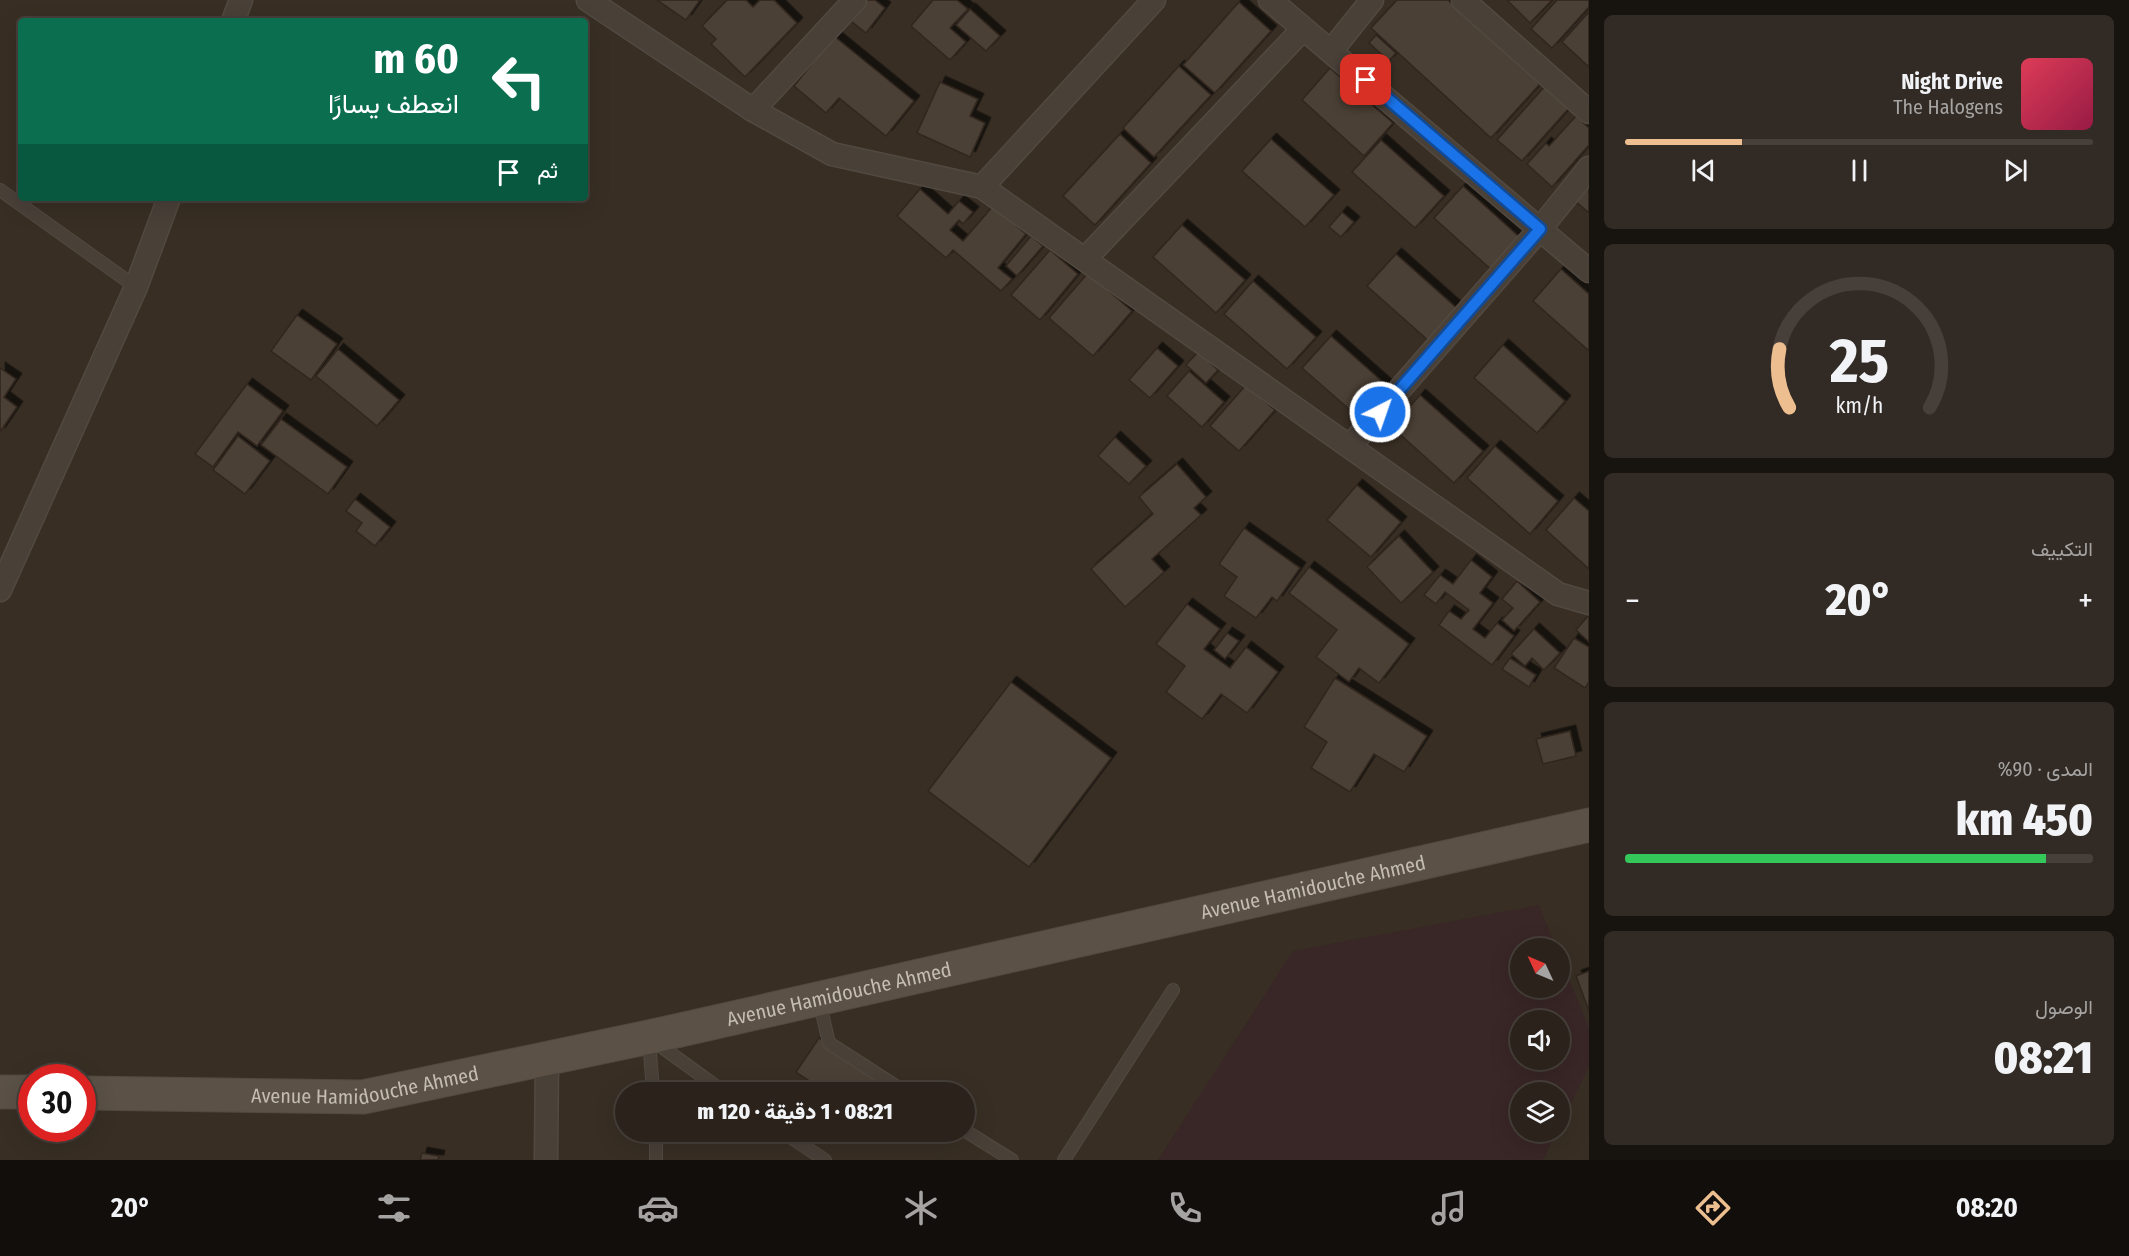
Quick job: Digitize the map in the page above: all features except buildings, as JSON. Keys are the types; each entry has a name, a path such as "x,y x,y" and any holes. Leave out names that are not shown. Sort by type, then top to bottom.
{"main road":[{"name":"Avenue Hamidouche Ahmed","path":"96,1093 363,1097 649,1037 1589,825"},
{"path":"0,1092 18,1092"}],"street":[{"path":"234,18 241,0"},
{"path":"588,0 753,110 832,154 982,187 1558,594 1589,603"},
{"path":"753,110 855,0"},
{"path":"982,187 1154,0"},
{"path":"1270,0 1303,29 1332,50 1589,271"},
{"path":"1332,50 1372,0"},
{"path":"1463,0 1589,112"},
{"path":"1085,259 1303,29"},
{"path":"1350,446 1540,229 1589,168"},
{"path":"0,590 136,287 168,201"},
{"path":"546,1160 547,1059"}],"lane":[{"path":"0,190 136,287"},
{"path":"1064,1160 1173,990"},
{"path":"818,999 828,1043 889,1082"},
{"path":"649,1037 652,1082"},
{"path":"649,1037 710,1082"},
{"path":"975,1137 1012,1160"},
{"path":"656,1160 657,1142"},
{"path":"798,1142 825,1160"}],"shaded area":[{"path":"1539,905 1552,938 1510,938 1510,998 1570,998 1570,981 1589,1028 1589,1067 1570,1105 1570,1082 1510,1082 1510,1142 1552,1142 1543,1160 1158,1160 1293,951"}],"route":[{"path":"1366,80 1540,229 1380,412"}]}
